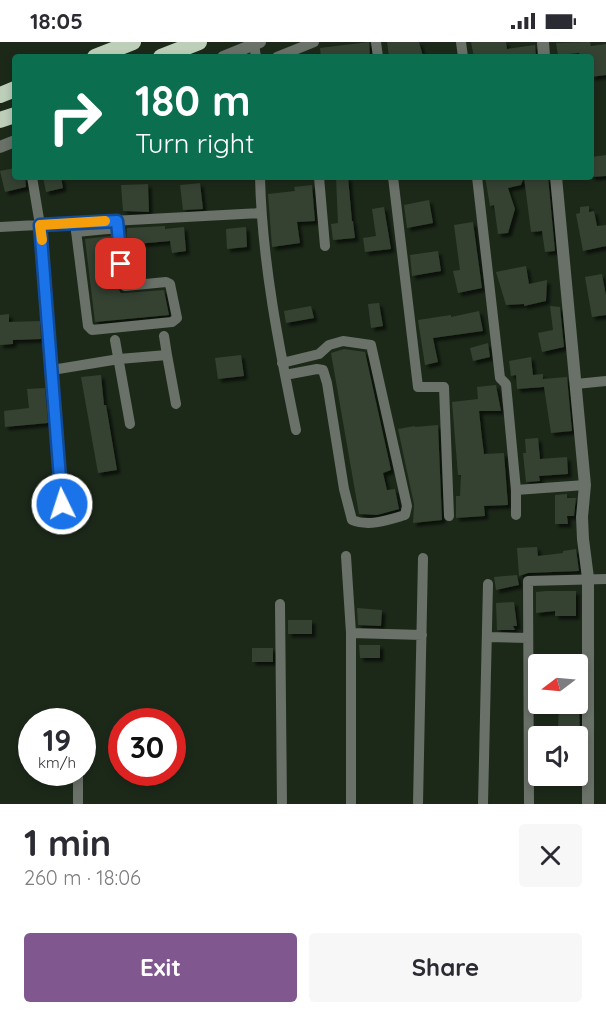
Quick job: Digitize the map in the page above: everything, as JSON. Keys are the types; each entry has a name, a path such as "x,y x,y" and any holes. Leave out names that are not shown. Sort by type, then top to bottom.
{"highway":[{"path":"103,54 133,42"},
{"path":"169,54 199,42"}],"street":[{"path":"284,54 310,42"},
{"path":"235,54 256,48"},
{"path":"32,180 40,225 62,504"},
{"path":"260,180 261,213 282,363 296,430"},
{"path":"319,180 325,246"},
{"path":"393,180 418,387 444,387 449,516"},
{"path":"477,180 500,378 506,384 516,490 516,515"},
{"path":"556,180 585,484 582,517 588,578 588,804"},
{"path":"0,227 117,225 261,213"},
{"path":"76,227 88,326 92,330 175,321 177,318 170,284 166,282 124,286 117,225"},
{"path":"164,336 176,404"},
{"path":"114,340 130,424"},
{"path":"282,363 319,354 329,345 343,341 370,345 407,506 405,515 383,522 361,524 352,520 344,489 323,370 285,375"},
{"path":"52,370 167,355"},
{"path":"576,384 606,381"},
{"path":"516,490 585,484"},
{"path":"346,556 351,633 351,804"},
{"path":"418,804 423,558"},
{"path":"529,804 528,581 606,579"},
{"path":"483,804 488,584"},
{"path":"280,604 282,804"},
{"path":"351,633 422,635"},
{"path":"487,637 528,638"},
{"path":"78,786 78,804"}],"building":[{"path":"369,42 370,54 321,54 320,48"},
{"path":"387,42 419,42 422,54 389,54"},
{"path":"471,42 506,42 507,49 535,45 536,54 473,54"},
{"path":"590,42 591,46 606,44 606,75 594,77 594,54 558,54 556,43"},
{"path":"606,155 606,176 594,177 594,157"},
{"path":"12,169 12,180 25,180 26,187 5,192 0,171"},
{"path":"44,180 62,180 63,188 46,192"},
{"path":"336,180 348,180 355,238 333,240 331,224 338,223"},
{"path":"486,180 523,180 521,185 508,188 515,209 508,233 498,234 494,205 490,206"},
{"path":"524,180 548,180 555,251 545,252 542,231 531,232"},
{"path":"200,183 203,209 183,210 180,185"},
{"path":"148,184 149,212 123,211 121,185"},
{"path":"312,185 315,221 297,222 300,243 272,247 268,194 295,191 294,187"},
{"path":"429,200 433,223 407,228 404,205"},
{"path":"589,206 589,212 594,211 597,226 606,225 606,246 583,251 576,214 580,213 580,207"},
{"path":"384,207 391,249 365,252 363,238 376,236 372,209"},
{"path":"473,222 482,288 458,293 453,271 460,270 454,225"},
{"path":"165,226 165,229 184,227 186,251 172,253 170,241 126,245 127,228"},
{"path":"246,227 247,247 227,249 226,229"},
{"path":"111,236 116,286 121,293 164,290 169,315 95,322 85,239"},
{"path":"438,251 441,271 412,276 410,255"},
{"path":"526,266 529,284 547,280 546,301 524,306 524,304 506,305 496,272"},
{"path":"602,274 606,296 606,315 592,317 585,277"},
{"path":"379,303 383,326 371,328 368,304"},
{"path":"311,306 314,318 286,323 284,311"},
{"path":"550,306 560,307 564,347 542,352 538,333 553,330"},
{"path":"479,311 483,331 433,338 438,362 425,365 418,320 451,315 451,317"},
{"path":"9,314 9,322 40,321 41,339 13,340 13,344 0,345 0,315"},
{"path":"488,343 490,357 473,361 470,348"},
{"path":"344,349 365,352 391,470 383,473 387,490 395,489 399,509 377,515 359,514 331,353"},
{"path":"241,355 244,376 218,379 215,358"},
{"path":"531,357 533,375 543,374 543,379 567,377 572,431 551,433 544,387 517,389 516,375 511,376 509,361"},
{"path":"101,375 104,405 106,405 117,470 98,473 81,377"},
{"path":"496,385 501,411 479,411 484,454 504,453 508,505 484,506 485,516 456,518 456,496 460,496 461,475 458,475 452,402 478,399 477,387"},
{"path":"45,388 48,423 5,427 4,411 29,408 27,389"},
{"path":"438,425 442,520 413,523 414,504 398,429"},
{"path":"538,438 540,459 567,457 568,474 539,476 540,481 526,482 523,453 526,453 525,439"},
{"path":"567,494 567,498 576,498 574,516 567,516 568,524 555,524 555,495"},
{"path":"537,547 538,556 576,549 579,571 528,573 519,576 517,548"},
{"path":"517,575 519,585 496,590 494,577"},
{"path":"576,591 576,616 555,616 555,611 536,613 536,592"},
{"path":"514,602 517,626 513,626 515,630 497,630 496,603"},
{"path":"357,608 382,610 381,626 358,625"},
{"path":"288,620 312,620 312,634 288,634"},
{"path":"359,645 380,645 380,658 360,658"},
{"path":"252,648 273,648 273,662 252,662"},
{"path":"559,714 579,714 580,726 558,726"}],"slow traffic":[{"path":"42,240 40,225 105,221"}],"route":[{"path":"62,504 40,225 117,221 121,264"}]}
